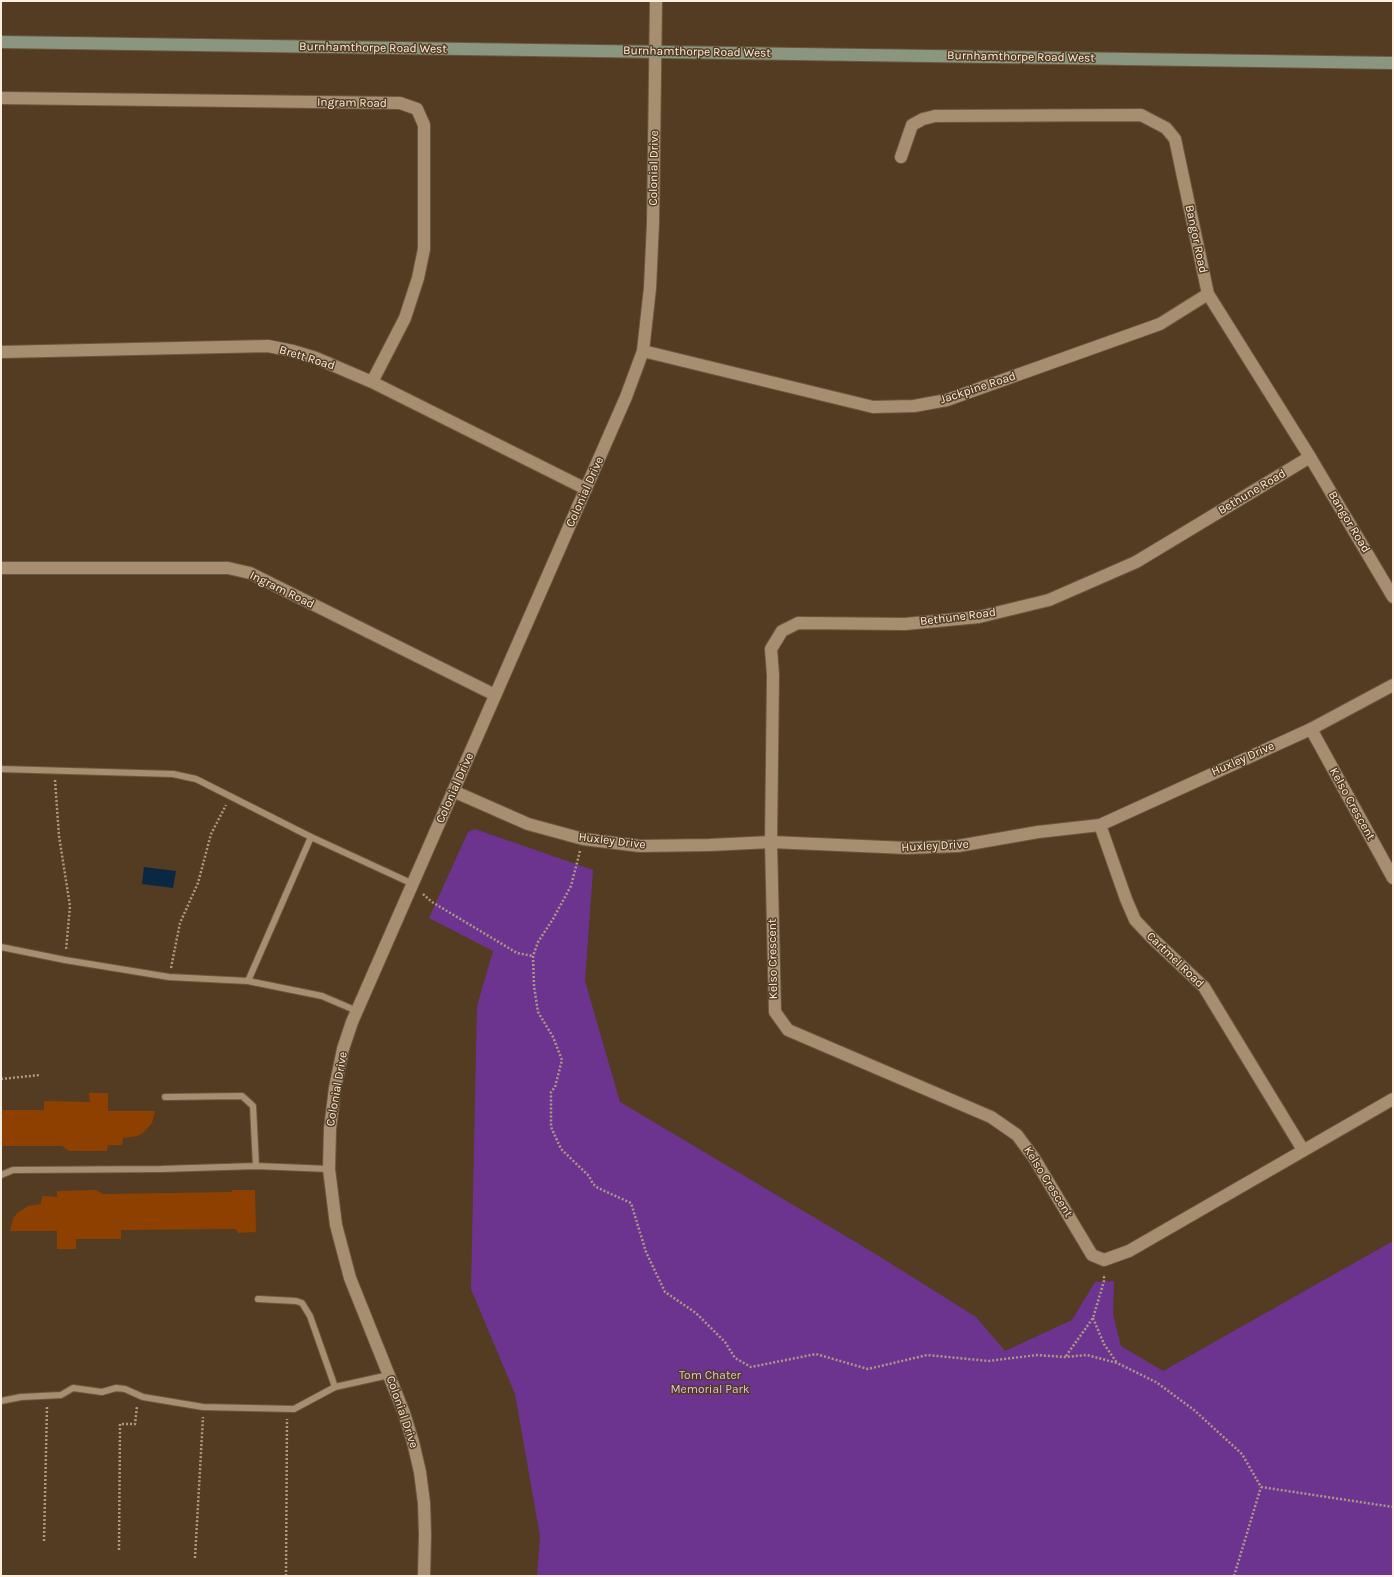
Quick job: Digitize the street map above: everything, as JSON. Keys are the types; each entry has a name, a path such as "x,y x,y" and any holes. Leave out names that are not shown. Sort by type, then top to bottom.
{"main road":[{"name":"Burnhamthorpe Road West","path":"1,42 1393,63"}],"street":[{"name":"Colonial Drive","path":"424,1576 424,1503 420,1472 404,1414 350,1278 342,1252 335,1218 329,1169 330,1129 335,1088 343,1049 357,1011 626,397 643,351 650,288 653,230 656,1"},
{"name":"Ingram Road","path":"1,98 400,103 417,109 424,125 424,249 418,278 405,318 372,382"},
{"name":"Bangor Road","path":"901,157 912,125 923,119 935,116 1141,115 1166,128 1175,139 1208,294 1310,458 1393,597"},
{"name":"Jackpine Road","path":"643,351 873,407 914,406 947,400 1160,324 1208,294"},
{"name":"Brett Road","path":"1,352 268,346 316,358 372,382 586,489"},
{"name":"Bethune Road","path":"771,842 773,675 771,649 782,631 798,623 905,624 979,617 1049,600 1136,562 1310,458"},
{"name":"Ingram Road","path":"1,568 228,568 250,573 495,695"},
{"name":"Huxley Drive","path":"453,791 528,824 583,839 640,846 771,842 907,848 958,846 1038,832 1100,824 1311,729 1393,685"},
{"name":"Kelso Crescent","path":"1311,729 1393,878"},
{"name":"Cartmel Road","path":"1100,824 1126,899 1135,920 1204,987 1303,1150"},
{"name":"Kelso Crescent","path":"771,842 775,1012 788,1030 991,1117 1017,1134 1034,1158 1092,1254 1104,1260"},
{"path":"1104,1260 1129,1251 1393,1099"}],"lane":[{"path":"1,770 54,770 173,774 196,779 231,795 311,837 413,884"},
{"path":"248,981 311,837"},
{"path":"1,947 65,960 169,977 248,981 322,996 357,1011"},
{"path":"165,1098 242,1096 254,1106 256,1166"},
{"path":"1,1175 13,1170 161,1169 256,1166 329,1169"},
{"path":"258,1299 296,1300 302,1303 310,1316 335,1387"},
{"path":"1,1401 22,1397 61,1395 73,1388 102,1392 116,1388 125,1389 143,1397 203,1407 294,1408 335,1387 389,1375"}],"path":[{"path":"54,770 59,836 70,906 65,960"},
{"path":"169,977 180,922 198,883 211,834 231,795"},
{"path":"583,839 571,886 553,919 538,942 533,956 534,986 538,1012 553,1037 562,1060 555,1087 551,1092 550,1127 561,1148 589,1176 593,1184 598,1188 631,1203 646,1252 665,1292 696,1313 725,1342 735,1358 751,1367 816,1354 868,1369 927,1355 989,1360 1036,1355 1065,1357 1087,1355 1117,1363 1156,1382 1194,1410 1242,1454 1261,1487 1234,1576"},
{"path":"413,884 432,902 517,954 533,956"},
{"path":"1,1079 40,1075"},
{"path":"1065,1357 1093,1318 1104,1281 1104,1260"},
{"path":"1093,1318 1104,1344 1117,1363"},
{"path":"119,1550 120,1424 135,1424 138,1394"},
{"path":"44,1541 47,1396"},
{"path":"195,1558 203,1407"},
{"path":"286,1576 287,1408"},
{"path":"1261,1487 1393,1507"}],"green space":[{"name":"Tom Chater Memorial Park","path":"475,829 593,870 585,981 620,1102 874,1253 976,1317 1005,1351 1072,1320 1095,1282 1114,1281 1113,1314 1121,1346 1163,1371 1393,1241 1393,1576 537,1576 540,1536 515,1394 471,1289 477,1006 493,951 429,918 468,832"}],"water":[{"path":"144,867 176,871 173,888 142,884"}],"building":[{"path":"89,1093 108,1093 108,1111 155,1111 152,1123 143,1133 137,1136 123,1138 122,1145 108,1145 107,1151 69,1151 62,1146 1,1146 1,1110 44,1110 44,1101 90,1102"},
{"path":"96,1190 103,1194 232,1192 232,1190 255,1190 256,1232 238,1233 236,1229 121,1230 121,1239 76,1239 76,1249 57,1249 57,1231 10,1231 13,1219 17,1213 28,1206 41,1204 42,1196 57,1197 57,1191"}]}
